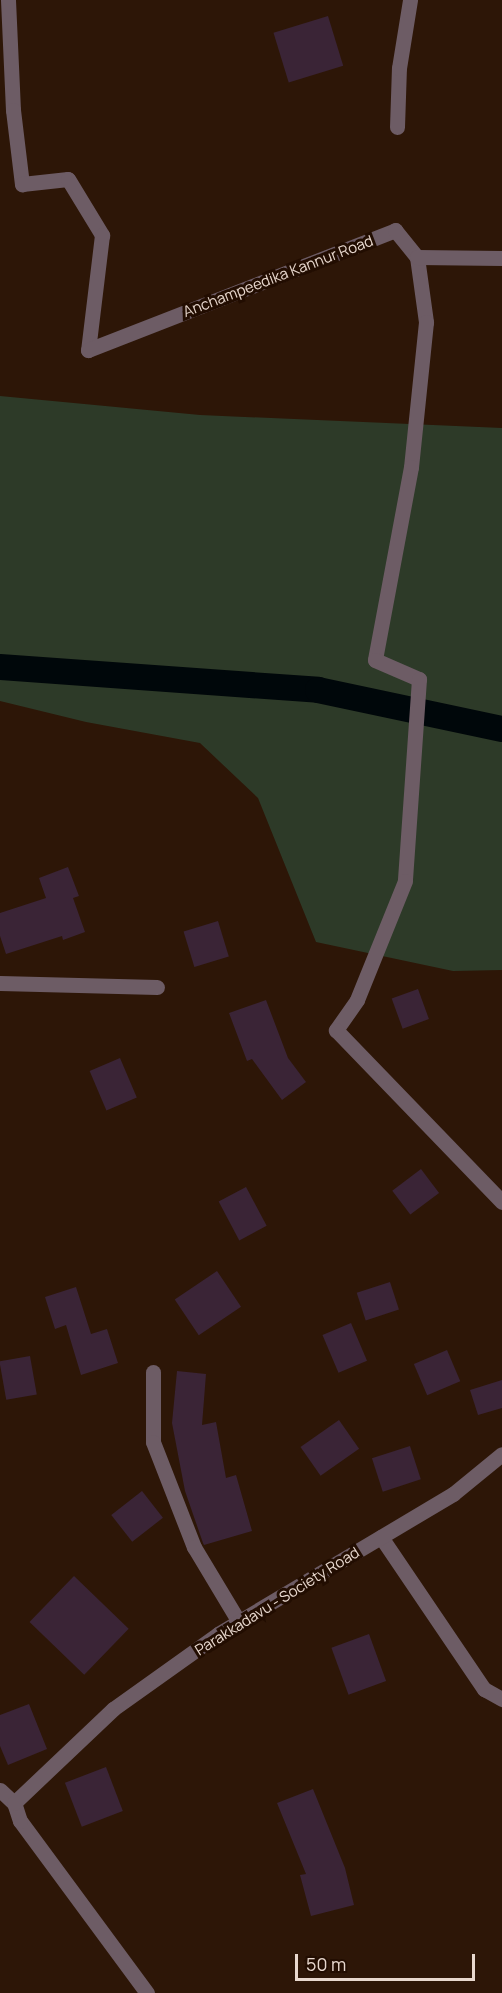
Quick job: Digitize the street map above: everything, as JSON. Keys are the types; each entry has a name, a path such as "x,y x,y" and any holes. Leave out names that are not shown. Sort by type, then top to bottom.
{"street":[{"name":"Anchampeedika Kannur Road","path":"8,0 13,110 22,184 68,179 102,235 88,350 395,230 417,256"},
{"path":"397,127 399,68 410,0"},
{"path":"502,258 417,256 426,322 411,467 375,660 419,679 405,881 357,1000 336,1030 502,1202"},
{"path":"0,983 158,987"},
{"path":"153,1372 153,1442 194,1547 239,1622"},
{"name":"Parakkadavu - Society Road","path":"14,1803 113,1709 239,1622 453,1494 502,1454"},
{"path":"381,1538 484,1689 502,1699"},
{"path":"0,1790 14,1803 20,1821 147,1993"}],"green space":[{"path":"0,396 200,415 502,428 502,970 453,971 316,942 258,798 200,743 86,722 0,701"}],"building":[{"path":"328,16 343,66 289,82 273,33"},
{"path":"68,867 79,896 73,898 85,932 63,940 62,936 6,954 0,936 0,913 46,898 39,878"},
{"path":"218,921 229,956 194,967 184,932"},
{"path":"418,989 429,1019 403,1029 392,999"},
{"path":"266,1000 288,1058 306,1082 282,1100 252,1059 247,1061 229,1013"},
{"path":"120,1058 137,1098 106,1110 90,1071"},
{"path":"421,1169 439,1193 410,1215 392,1191"},
{"path":"246,1187 267,1226 239,1240 219,1202"},
{"path":"217,1271 241,1307 199,1335 175,1300"},
{"path":"390,1282 399,1310 366,1320 357,1293"},
{"path":"76,1287 91,1334 107,1329 118,1363 81,1375 66,1325 55,1329 45,1297"},
{"path":"351,1323 367,1361 338,1373 322,1335"},
{"path":"447,1350 460,1381 427,1395 414,1364"},
{"path":"30,1356 37,1394 6,1400 0,1361"},
{"path":"177,1371 206,1374 202,1425 216,1422 226,1478 236,1475 252,1531 204,1545 203,1543 185,1491 172,1423"},
{"path":"502,1380 502,1408 478,1415 470,1390"},
{"path":"339,1420 359,1449 321,1476 300,1447"},
{"path":"410,1446 421,1479 383,1492 372,1458"},
{"path":"142,1491 163,1518 132,1542 111,1515"},
{"path":"74,1576 129,1629 84,1675 30,1622"},
{"path":"369,1634 386,1681 349,1695 331,1648"},
{"path":"29,1704 47,1749 8,1765 0,1746 0,1715"},
{"path":"106,1767 123,1811 82,1827 65,1783"},
{"path":"313,1789 345,1868 354,1905 311,1916 300,1875 306,1874 277,1803"}],"waterway":[{"path":"0,667 318,690 502,729"}]}
